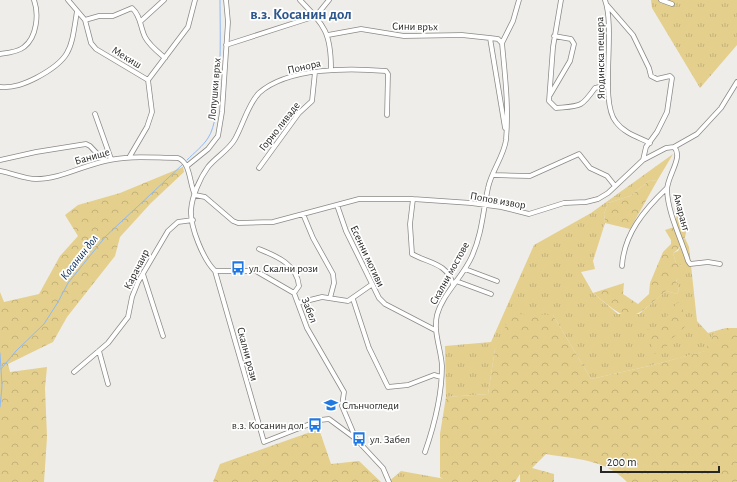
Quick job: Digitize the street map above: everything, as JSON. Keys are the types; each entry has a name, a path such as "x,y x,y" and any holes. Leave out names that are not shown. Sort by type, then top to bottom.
{"street":[{"path":"0,54 20,49 30,40 35,28 36,19 34,0"},
{"name":"Мекиш","path":"68,0 85,20 91,43 96,49 148,80 152,112 147,127 130,156"},
{"path":"141,21 164,0"},
{"path":"148,80 188,27 195,0"},
{"name":"Лопушки връх","path":"187,166 208,149 218,136 222,112 228,22 226,0"},
{"path":"300,0 316,16 328,35 331,70"},
{"path":"226,45 316,16 329,0"},
{"path":"505,128 507,122 508,97 502,43 513,21 519,0"},
{"path":"561,0 554,36 549,101 554,107 577,106 585,102 595,88 608,85"},
{"path":"661,0 672,4"},
{"name":"Ягодинска пещера","path":"606,2 610,28 608,85 610,111 615,122 625,131 650,143"},
{"name":"Попов извор","path":"195,195 204,197 233,221 238,222 273,222 359,199 413,199 485,205 529,214 564,203 586,202 598,199 615,186 643,160 646,146 650,143 667,112 672,78 670,76 657,79 651,76 649,68 633,35 606,2"},
{"path":"85,20 99,16 113,16 132,8 141,21 146,38 164,58"},
{"path":"0,87 12,87 25,83 59,64 72,43 77,11"},
{"name":"Сини връх","path":"328,35 361,29 404,36 462,35 498,39 502,43"},
{"path":"550,95 570,62 574,44 571,39 554,36"},
{"path":"490,38 506,141 494,175 530,176 579,154 590,168 607,176 615,186"},
{"name":"Понора","path":"195,195 207,168 234,140 259,93 292,76 331,70 387,72 387,115"},
{"name":"Горно ливаде","path":"259,168 299,113 312,101 315,72"},
{"path":"643,160 666,148 674,147 697,134 721,108 737,82"},
{"path":"95,114 111,159"},
{"path":"0,160 36,152 86,144 90,146 104,161"},
{"name":"Амарант","path":"674,147 679,156 670,173 667,188 674,222 688,261 690,264 708,262 720,264"},
{"name":"Банище","path":"0,172 35,179 61,174 111,159 130,156 178,158 187,166"},
{"path":"187,166 191,187 195,195 192,208 193,220 203,256 215,271"},
{"name":"Скални мостове","path":"425,452 434,424 441,377 440,345 435,330 440,304 465,269 472,255 480,233 488,185 494,175"},
{"path":"622,266 624,248 632,231 645,210 667,188"},
{"path":"413,199 410,224 412,254 443,267 454,283 491,294"},
{"name":"Есенни мотиви","path":"337,205 346,231 371,285 379,298 385,304 435,330"},
{"path":"303,214 313,238 333,274 334,283 330,298"},
{"name":"Карачаир","path":"74,372 99,351 128,317 132,297 143,274 168,231 176,223 193,220"},
{"path":"259,249 279,257 293,270 300,286 294,293"},
{"path":"465,269 497,281"},
{"name":"Забел","path":"215,271 256,271 294,293 307,328 344,392 342,406 356,439 383,468 389,482"},
{"name":"Скални рози","path":"215,271 264,442 320,420 329,419 356,439"},
{"path":"143,274 163,336"},
{"path":"298,303 310,299 330,298 344,302 353,299 371,285"},
{"path":"353,299 369,348 388,387 408,385 434,375 441,377"},
{"path":"99,351 108,384"}],"green space":[{"path":"651,0 737,0 737,45 700,88 652,8"},
{"path":"673,154 657,181 650,180 630,196 608,203 604,214 605,223 593,261 595,269 581,272 593,293 618,314 639,314 666,291 677,294 679,290 676,282 682,266 676,263 673,253 678,251 685,238 689,247 697,321 708,333 715,331 706,351 591,379 553,315 495,349 488,394 446,397 445,346 491,342 534,245 591,213"},
{"path":"183,167 184,172 151,203 120,237 115,256 67,317 53,342 8,364 10,372 47,367 45,388 47,437 44,482 0,482 0,292 4,302 39,294 60,256 78,236 65,215 78,205 120,193"},
{"path":"650,180 657,181 630,229 605,223 604,214 608,203 630,196"},
{"path":"679,214 685,225 686,231 681,246 673,253 676,263 682,266 683,270 676,281 679,290 677,294 666,291 637,314 630,316 615,310 593,293 624,283 623,294 638,304 649,294 650,283 663,252 671,244 671,240 665,230 674,227 677,215"},
{"path":"679,301 689,323 668,341 666,353 654,354 650,338 641,331 649,330 663,321"},
{"path":"511,314 553,315 591,379 649,366 705,351 715,331 726,328 737,328 737,482 627,482 619,474 600,464 546,454 532,468 554,474 554,482 520,482 520,474 515,482 448,482 440,477 440,434 446,397 488,394 495,349"},
{"path":"319,429 331,464 359,461 381,482 213,482 220,464"},
{"path":"401,471 462,482 388,482"}],"waterway":[{"name":"Косанин дол","path":"187,160 201,147 208,138 213,127 220,72 220,0"},
{"name":"Косанин дол","path":"1,369 16,351 44,324 68,283 106,236 182,165"},
{"path":"0,353 2,386 0,407"}],"place":[{"name":"ул. Скални рози","path":"238,268"},
{"name":"Слънчогледи","path":"331,405"},
{"name":"в.з. Косанин дол","path":"315,425"},
{"name":"ул. Забел","path":"359,439"}],"district":[{"name":"в.з. Косанин дол","path":"301,14"}]}
